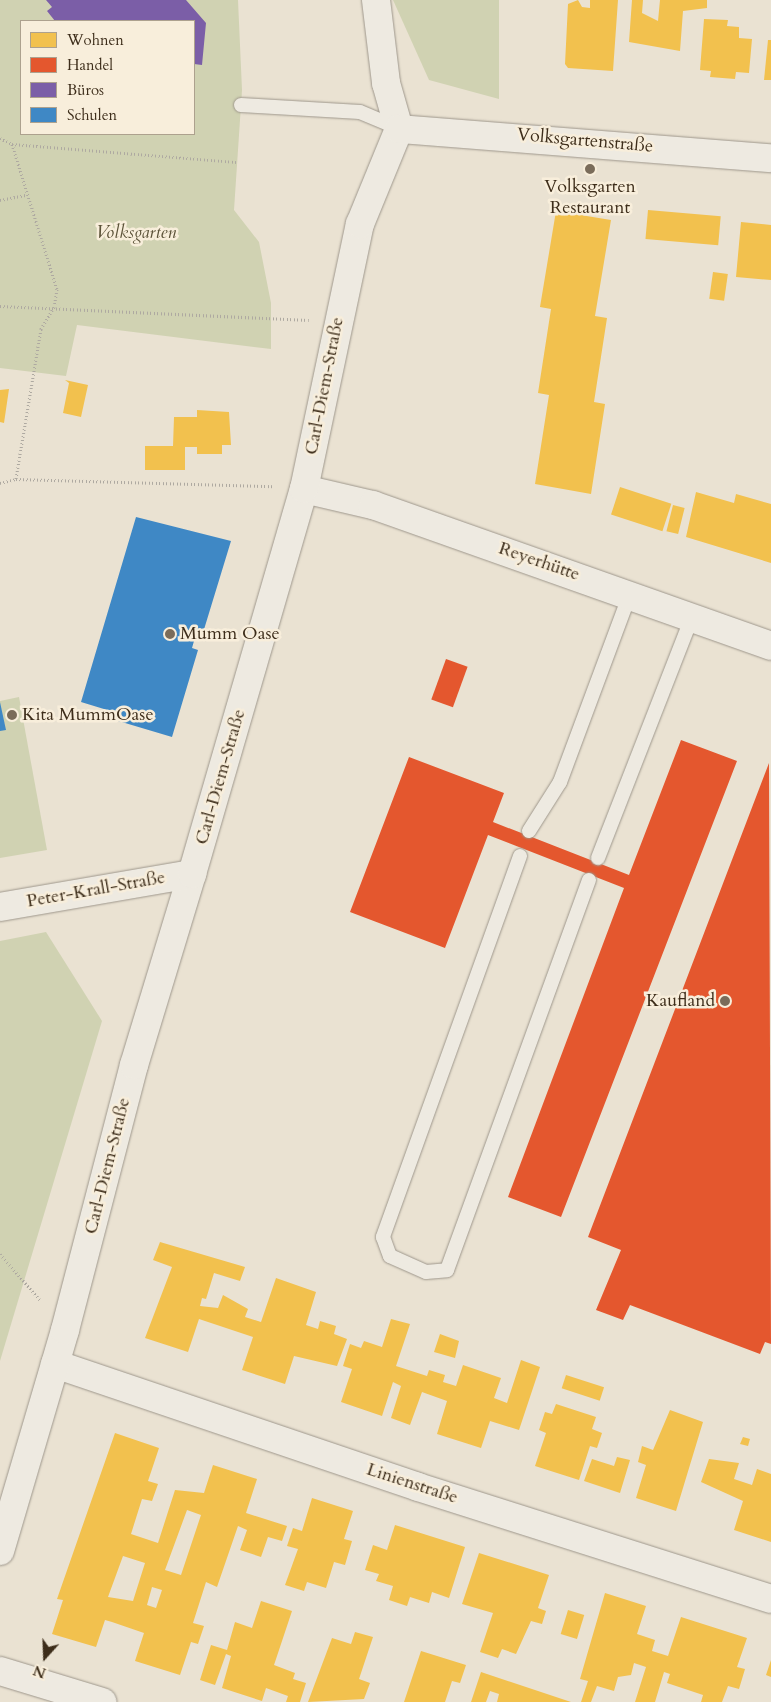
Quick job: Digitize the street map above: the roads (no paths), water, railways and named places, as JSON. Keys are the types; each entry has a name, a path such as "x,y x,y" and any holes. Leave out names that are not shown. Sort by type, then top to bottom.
{"street":[{"path":"376,0 386,83 399,129"},
{"name":"Volksgartenstraße","path":"399,129 771,158"},
{"name":"Carl-Diem-Straße","path":"0,1550 65,1330 134,1065 192,874 304,489 337,322 360,224 399,129"},
{"name":"Reyerhütte","path":"304,489 373,505 630,594 771,646"},
{"name":"Peter-Krall-Straße","path":"0,907 192,874"},
{"name":"Linienstraße","path":"55,1364 418,1487 771,1599"},
{"path":"0,1671 102,1702"}],"lane":[{"path":"241,105 360,112 399,129"},
{"path":"529,832 560,782 630,594"},
{"path":"598,858 692,617"},
{"path":"520,856 383,1238 390,1256 426,1272 447,1270 589,880"}],"place":[{"name":"Volksgarten Restaurant","path":"590,169"},
{"name":"Mumm Oase","path":"170,634"},
{"name":"Kita MummOase","path":"12,715"},
{"name":"Kaufland","path":"725,1001"}],"park label":[{"name":"Volksgarten","path":"136,233"}]}
